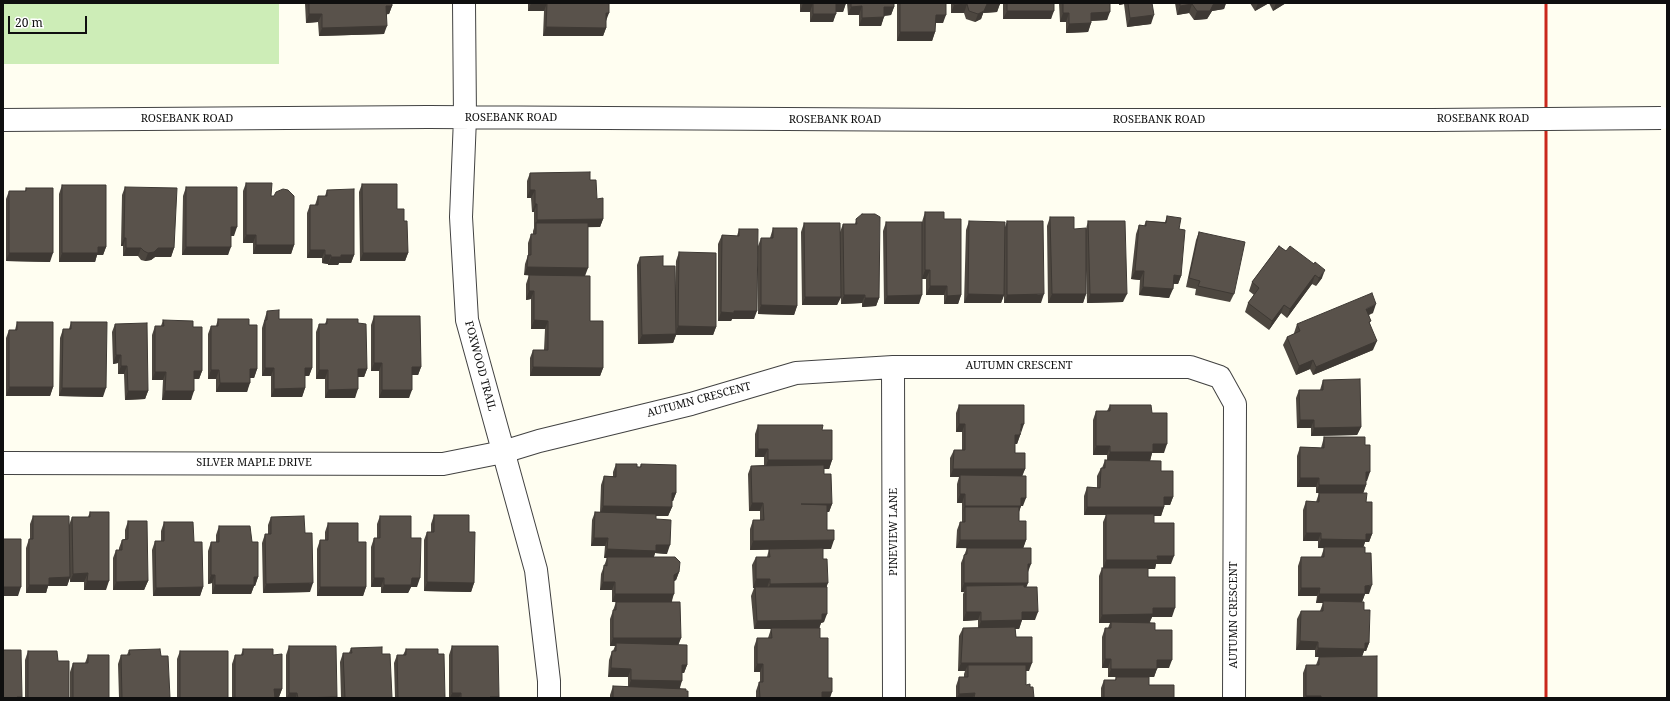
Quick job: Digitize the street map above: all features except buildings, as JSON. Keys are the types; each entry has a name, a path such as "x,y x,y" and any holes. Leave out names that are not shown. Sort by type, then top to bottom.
{"street":[{"name":"FOXWOOD TRAIL","path":"464,3 465,118 462,217 467,320 536,570 549,681 549,698"},
{"name":"ROSEBANK ROAD","path":"3,120 465,118 1433,120 1664,118"},
{"name":"AUTUMN CRESCENT","path":"503,452 539,441 691,404 796,373 892,367 1190,367 1220,377 1235,404 1234,698"},
{"name":"PINEVIEW LANE","path":"892,367 894,698"},
{"name":"SILVER MAPLE DRIVE","path":"3,463 443,464 503,452"}],"green space":[{"path":"3,3 279,3 279,64 3,64"}],"railway":[{"path":"1546,3 1546,698"}]}
